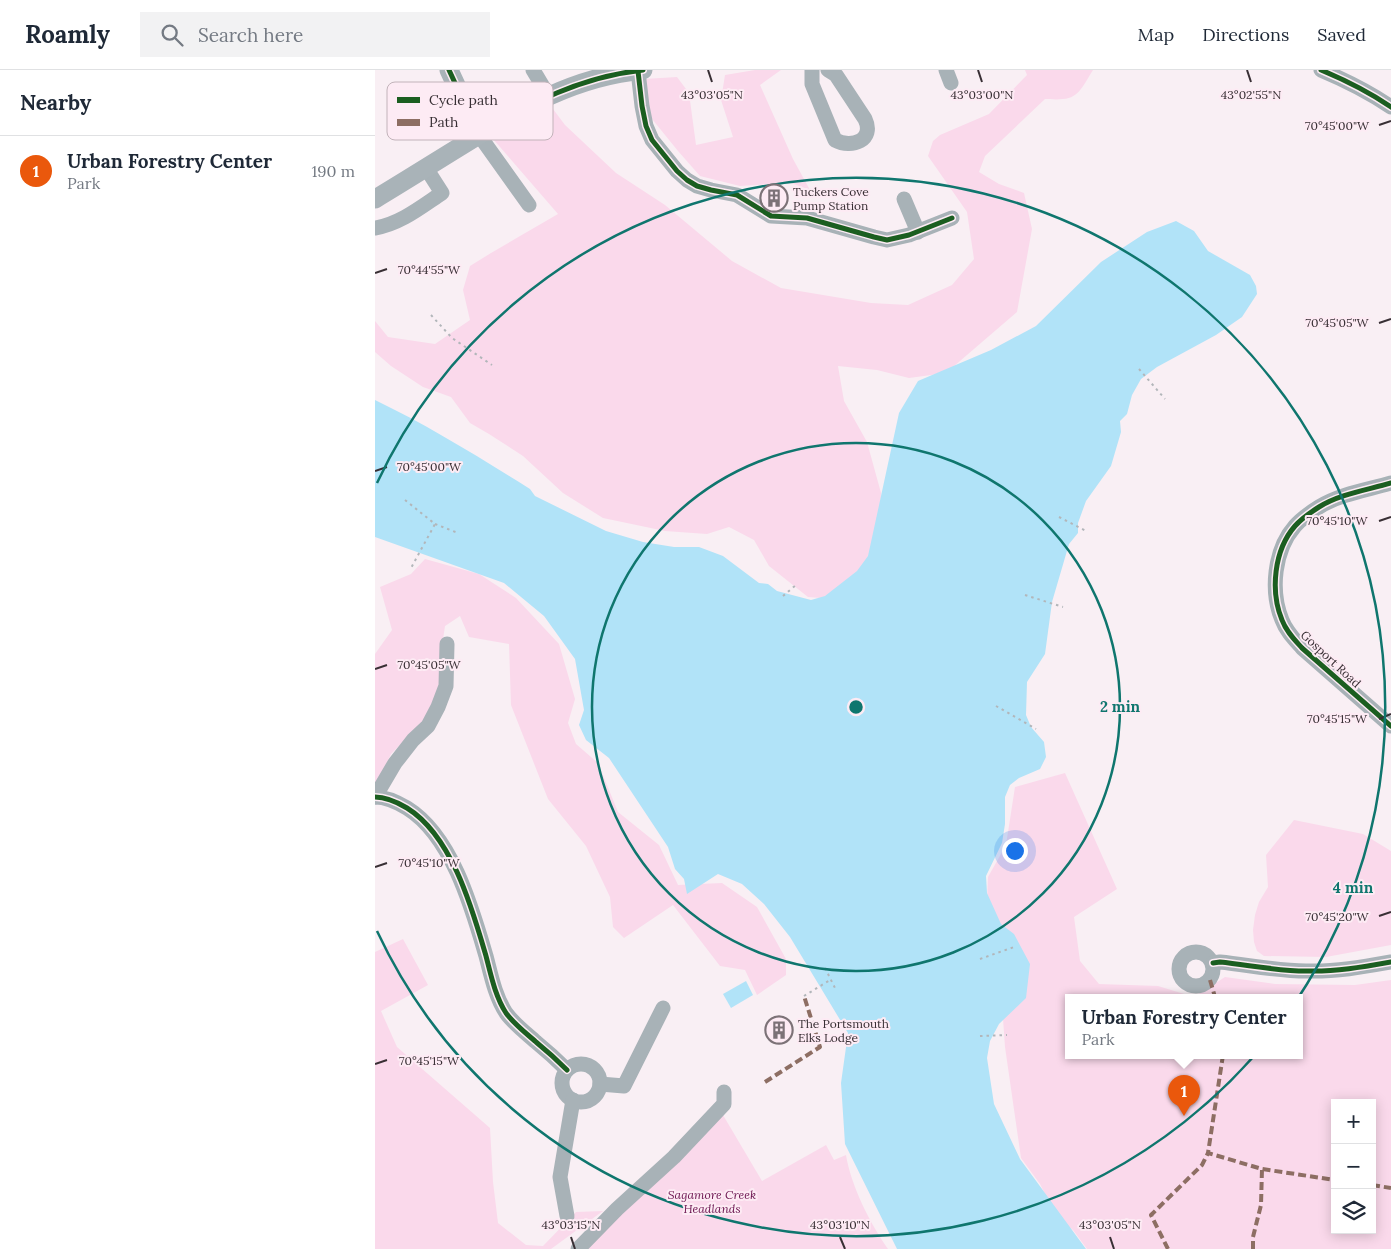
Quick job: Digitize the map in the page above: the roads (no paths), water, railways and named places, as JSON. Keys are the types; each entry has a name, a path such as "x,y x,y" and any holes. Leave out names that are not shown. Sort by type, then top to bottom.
{"main road":[{"path":"449,70 455,82"},
{"path":"553,94 589,80 643,70"},
{"path":"375,199 471,140"}],"street":[{"path":"533,70 540,82"},
{"path":"638,70 642,106 646,126 652,140 687,180 697,186 737,195 771,216 807,218 887,240 917,232 952,218"},
{"path":"813,70 812,84 835,140 847,145 858,142 868,131 868,125 835,75 828,70"},
{"path":"1321,70 1363,90 1391,107"},
{"path":"483,140 529,205"},
{"path":"375,228 401,220 442,193 426,168"},
{"path":"904,199 917,232"},
{"name":"Gosport Road","path":"1391,483 1331,501 1320,506 1295,526 1284,544 1279,557 1276,570 1276,599 1282,620 1302,648 1391,726"},
{"path":"375,797 395,764 413,740 428,726 437,707 446,686 447,644"},
{"path":"375,797 392,800 418,815 439,840 457,872 476,921 497,995 506,1013 523,1031 567,1070"},
{"path":"1213,963 1220,962 1267,969 1332,971 1391,962"},
{"path":"600,1084 624,1086 663,1008"},
{"path":"580,1064 588,1065 599,1076 600,1084 598,1092 592,1098 586,1101 573,1100 564,1091 563,1076 573,1066 580,1064"},
{"path":"578,1249 617,1208 674,1157 724,1104 724,1092"},
{"path":"567,1216 560,1177 573,1100"}],"water":[{"path":"1176,221 1194,231 1208,251 1250,275 1256,286 1257,294 1242,317 1216,335 1157,367 1141,379 1132,395 1127,414 1120,421 1121,432 1111,466 1086,501 1078,523 1078,533 1069,544 1052,602 1045,654 1027,682 1026,715 1031,727 1044,742 1046,757 1040,769 1019,778 1010,785 1005,797 1005,824 1002,843 986,876 987,893 1001,924 1014,934 1030,964 1026,998 999,1024 990,1041 987,1058 994,1104 1020,1159 1086,1249 897,1249 845,1144 841,1083 848,1033 790,937 764,904 742,884 718,874 687,894 684,879 675,869 668,847 609,758 586,740 579,725 584,710 575,659 544,616 504,583 375,537 375,400 415,420 473,454 530,489 535,496 606,531 643,542 674,547 699,547 723,556 759,583 768,584 777,591 811,600 825,596 857,571 868,556 899,413 918,381 991,350 1036,326 1101,262 1147,232"},
{"path":"746,981 753,995 731,1008 723,994"}],"place":[{"name":"Tuckers Cove Pump Station","path":"774,198"},
{"name":"The Portsmouth Elks Lodge","path":"779,1030"},
{"name":"Urban Forestry Center","path":"1184,1116"}],"park label":[{"name":"Sagamore Creek Headlands","path":"712,1201"}]}
